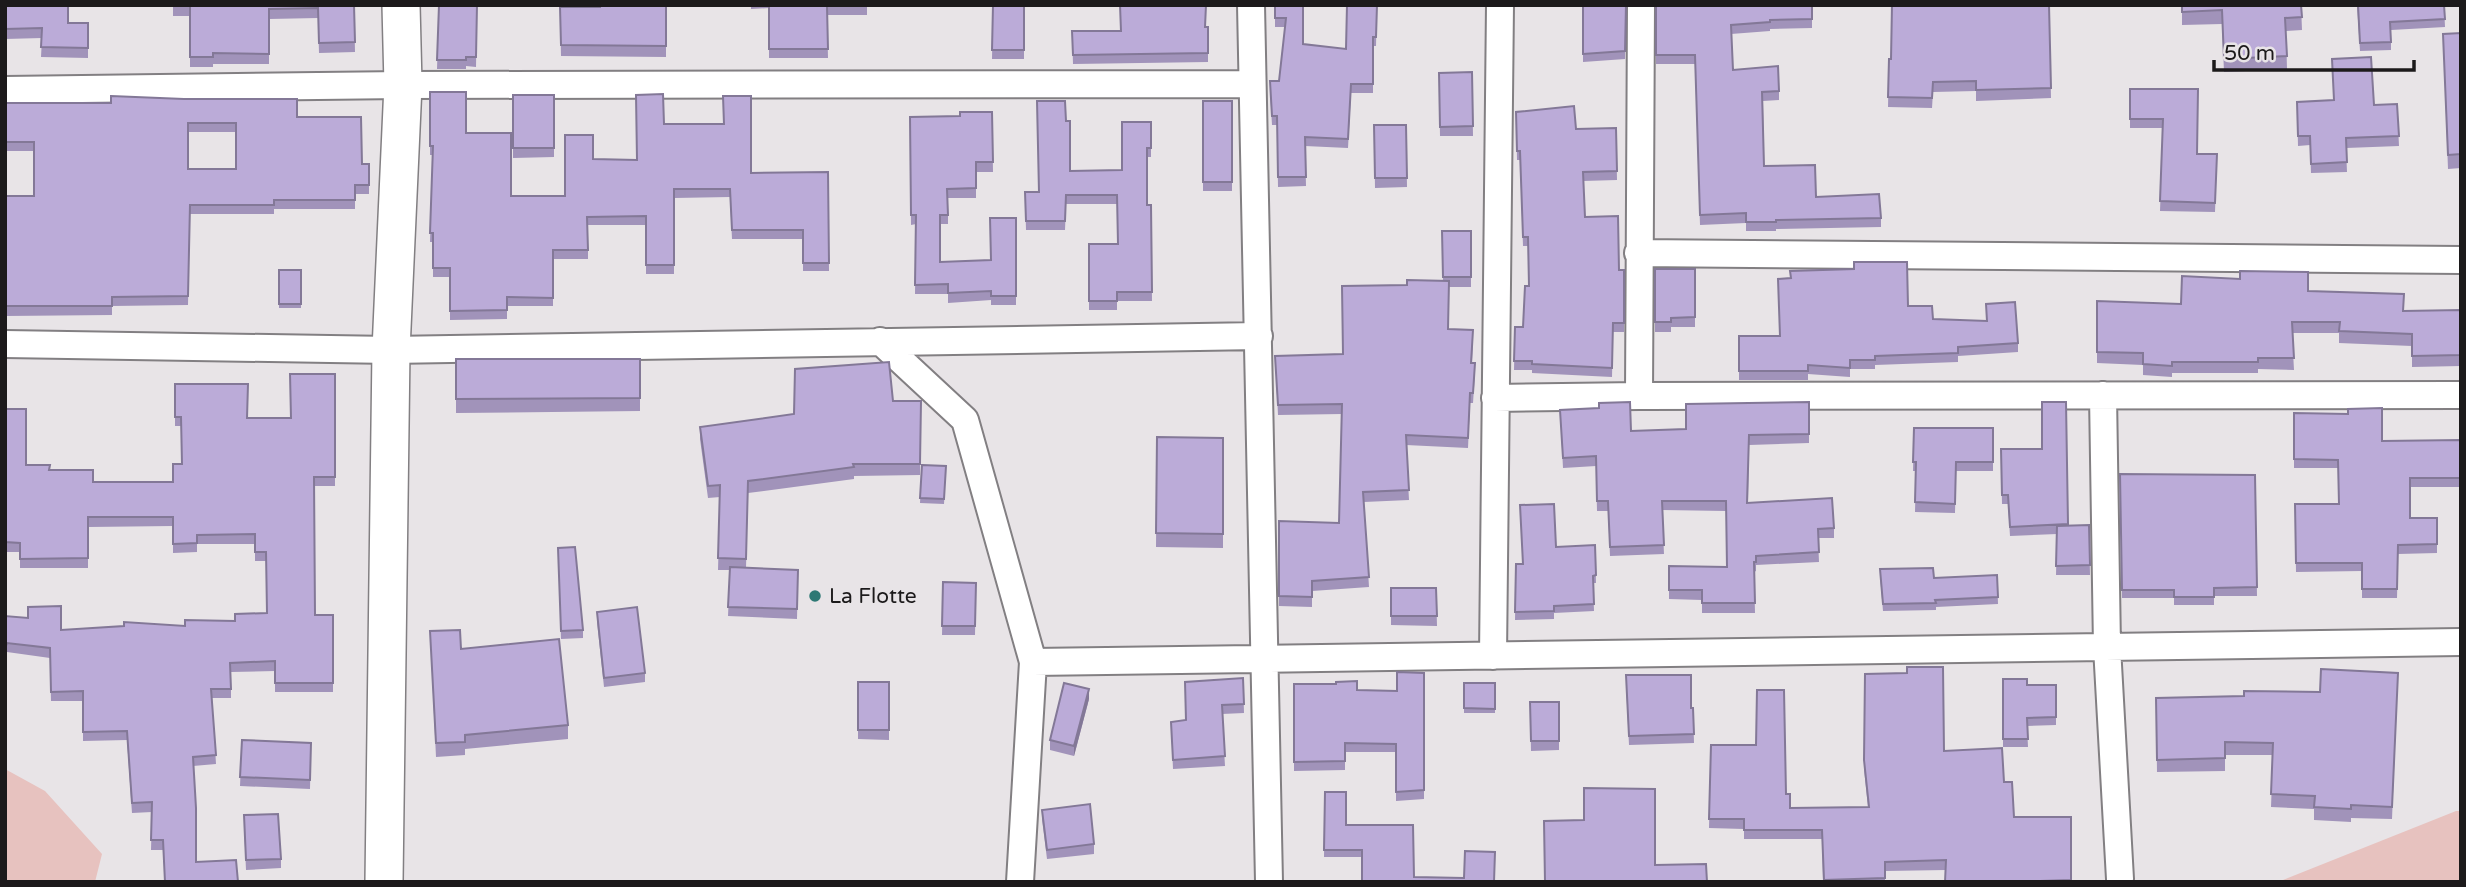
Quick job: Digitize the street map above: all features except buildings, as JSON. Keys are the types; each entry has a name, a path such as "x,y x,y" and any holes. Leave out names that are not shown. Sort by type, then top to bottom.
{"main road":[{"path":"384,882 391,350 403,85 401,5"}],"street":[{"path":"1251,5 1269,882"},
{"path":"1493,656 1500,5"},
{"path":"1639,396 1641,5"},
{"path":"5,90 403,85 1251,84"},
{"path":"1639,253 2461,260"},
{"path":"5,344 391,350 1259,336"},
{"path":"880,341 965,421 1034,662 1020,882"},
{"path":"2103,395 2107,647 2120,879"},
{"path":"1495,398 2461,395"},
{"path":"1034,662 2461,642"}],"shaded area":[{"path":"5,769 45,791 102,854 95,882 5,882"},
{"path":"2461,811 2461,882 2278,882"}],"place":[{"name":"La Flotte","path":"815,596"}]}
